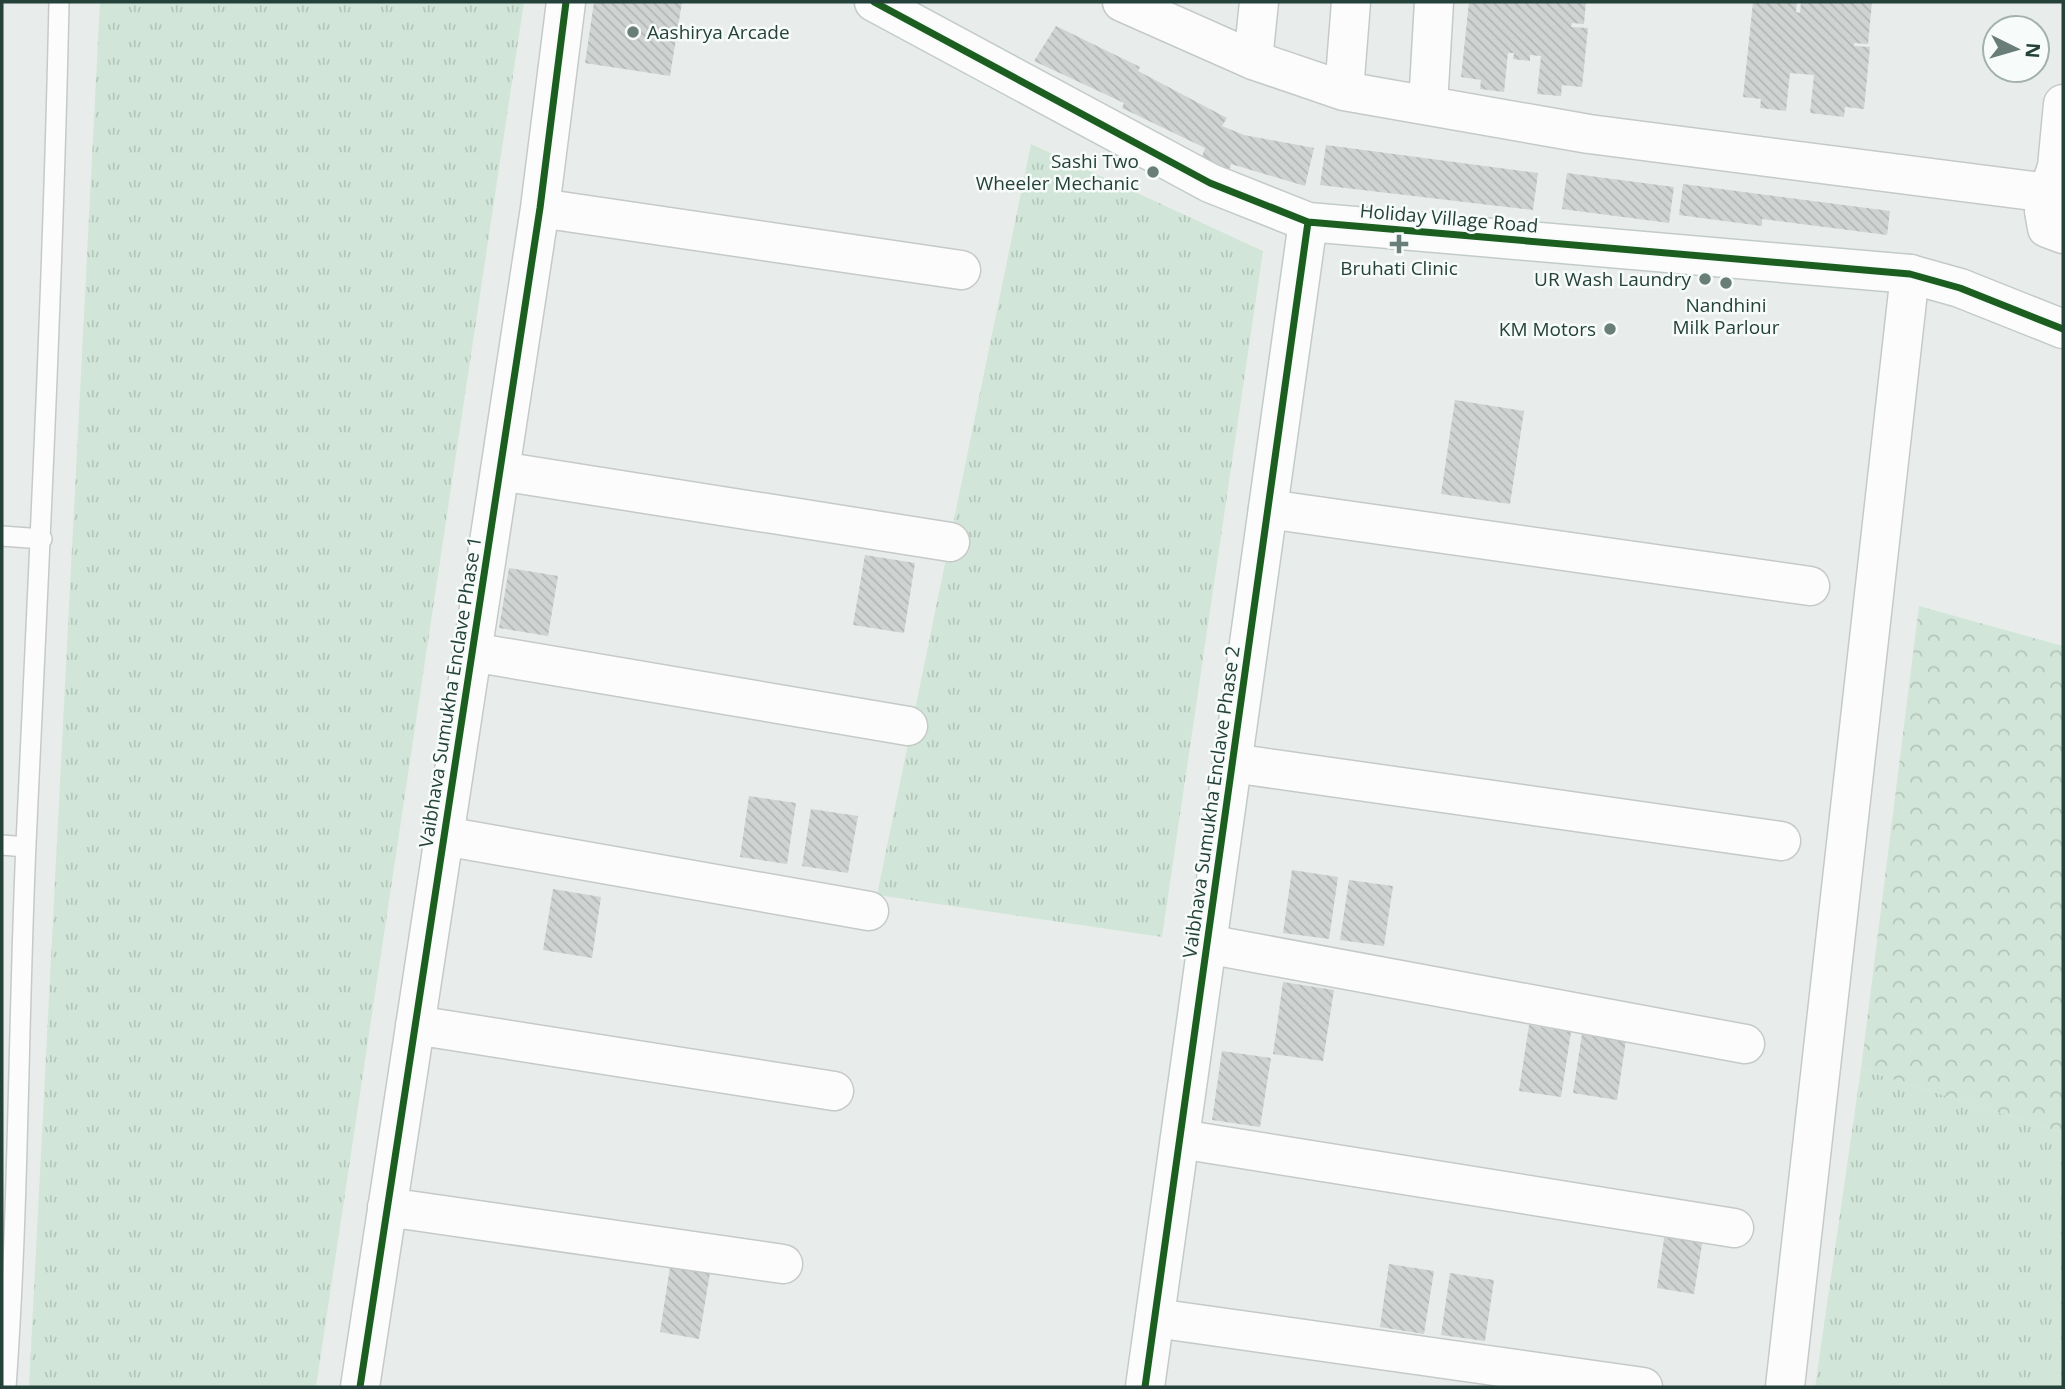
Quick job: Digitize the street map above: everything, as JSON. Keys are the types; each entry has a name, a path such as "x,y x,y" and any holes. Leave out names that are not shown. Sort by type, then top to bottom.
{"street":[{"name":"Vaibhava Sumukha Enclave Phase 1","path":"360,1387 540,208 566,2"},
{"name":"Holiday Village Road","path":"874,2 1210,183 1308,222 1910,274 1960,288 2063,329"},
{"path":"1122,2 1253,60 1344,91 1589,134 2048,193"},
{"path":"1253,60 1259,2"},
{"path":"1344,91 1351,2"},
{"path":"1428,105 1434,2"},
{"path":"2063,104 2057,167 2044,211 2047,228 2063,234"},
{"path":"540,208 961,270"},
{"name":"Vaibhava Sumukha Enclave Phase 2","path":"1145,1387 1308,222"},
{"path":"1784,1387 1910,274"},
{"path":"500,471 950,541"},
{"path":"1268,509 1810,586"},
{"path":"472,652 908,726"},
{"path":"1232,763 1781,841"},
{"path":"444,836 869,911"},
{"path":"1207,944 1745,1044"},
{"path":"415,1025 834,1091"},
{"path":"1180,1139 1734,1228"},
{"path":"387,1207 783,1264"},
{"path":"1155,1318 1643,1387"}],"lane":[{"path":"6,1387 10,1170 42,539 60,2"},
{"path":"2,536 42,539"},
{"path":"2,845 26,847"}],"green space":[{"path":"100,2 524,2 316,1387 29,1387"},
{"path":"1031,144 1263,251 1162,937 877,895"},
{"path":"1919,606 2063,646 2063,1133 1861,1069"},
{"path":"1861,1069 2063,1133 2063,1387 1815,1387"}],"building":[{"name":"Aashirya Arcade","path":"594,2 682,2 670,76 585,63"},
{"path":"1469,2 1586,2 1584,24 1572,23 1571,27 1588,28 1582,87 1562,85 1561,96 1537,94 1541,56 1530,55 1530,61 1513,59 1514,53 1508,53 1504,92 1480,89 1481,80 1461,77"},
{"path":"1753,2 1797,2 1796,12 1800,13 1801,2 1872,2 1868,44 1854,43 1854,46 1870,47 1864,109 1845,107 1844,117 1810,113 1814,75 1790,73 1786,111 1760,108 1761,99 1743,97"},
{"path":"1056,26 1140,67 1138,71 1227,118 1222,126 1244,135 1314,148 1305,186 1231,164 1230,169 1201,160 1205,148 1122,108 1124,103 1034,61"},
{"path":"1326,145 1538,173 1533,210 1320,185"},
{"path":"1567,173 1674,187 1669,223 1562,209"},
{"path":"1683,184 1890,211 1887,235 1762,219 1762,226 1679,215"},
{"path":"1455,400 1524,411 1510,504 1441,494"},
{"path":"865,555 915,563 904,633 853,625"},
{"path":"509,568 558,576 548,636 499,628"},
{"path":"749,796 796,803 787,864 740,857"},
{"path":"811,809 858,816 848,873 802,866"},
{"path":"1292,870 1338,877 1329,939 1283,933"},
{"path":"1349,880 1393,886 1384,946 1340,940"},
{"path":"553,889 601,897 592,958 543,950"},
{"path":"1283,982 1334,990 1323,1061 1273,1054"},
{"path":"1529,1025 1571,1032 1561,1097 1519,1091"},
{"path":"1582,1034 1626,1040 1617,1100 1573,1093"},
{"path":"1222,1051 1271,1058 1260,1127 1212,1120"},
{"path":"1665,1232 1703,1238 1694,1294 1657,1288"},
{"path":"1389,1264 1434,1271 1424,1334 1380,1327"},
{"path":"670,1267 710,1273 699,1339 660,1332"},
{"path":"1450,1273 1494,1280 1485,1341 1441,1335"}],"cycle path":[{"path":"360,1387 540,208 566,2"},
{"path":"874,2 1210,183 1308,222 1910,274 1960,288 2063,329"},
{"path":"1145,1387 1308,222"}],"place":[{"name":"Aashirya Arcade","path":"633,32"},
{"name":"Sashi Two Wheeler Mechanic","path":"1153,172"},
{"name":"Bruhati Clinic","path":"1399,244"},
{"name":"UR Wash Laundry","path":"1705,279"},
{"name":"Nandhini Milk Parlour","path":"1726,283"},
{"name":"KM Motors","path":"1610,329"}]}
